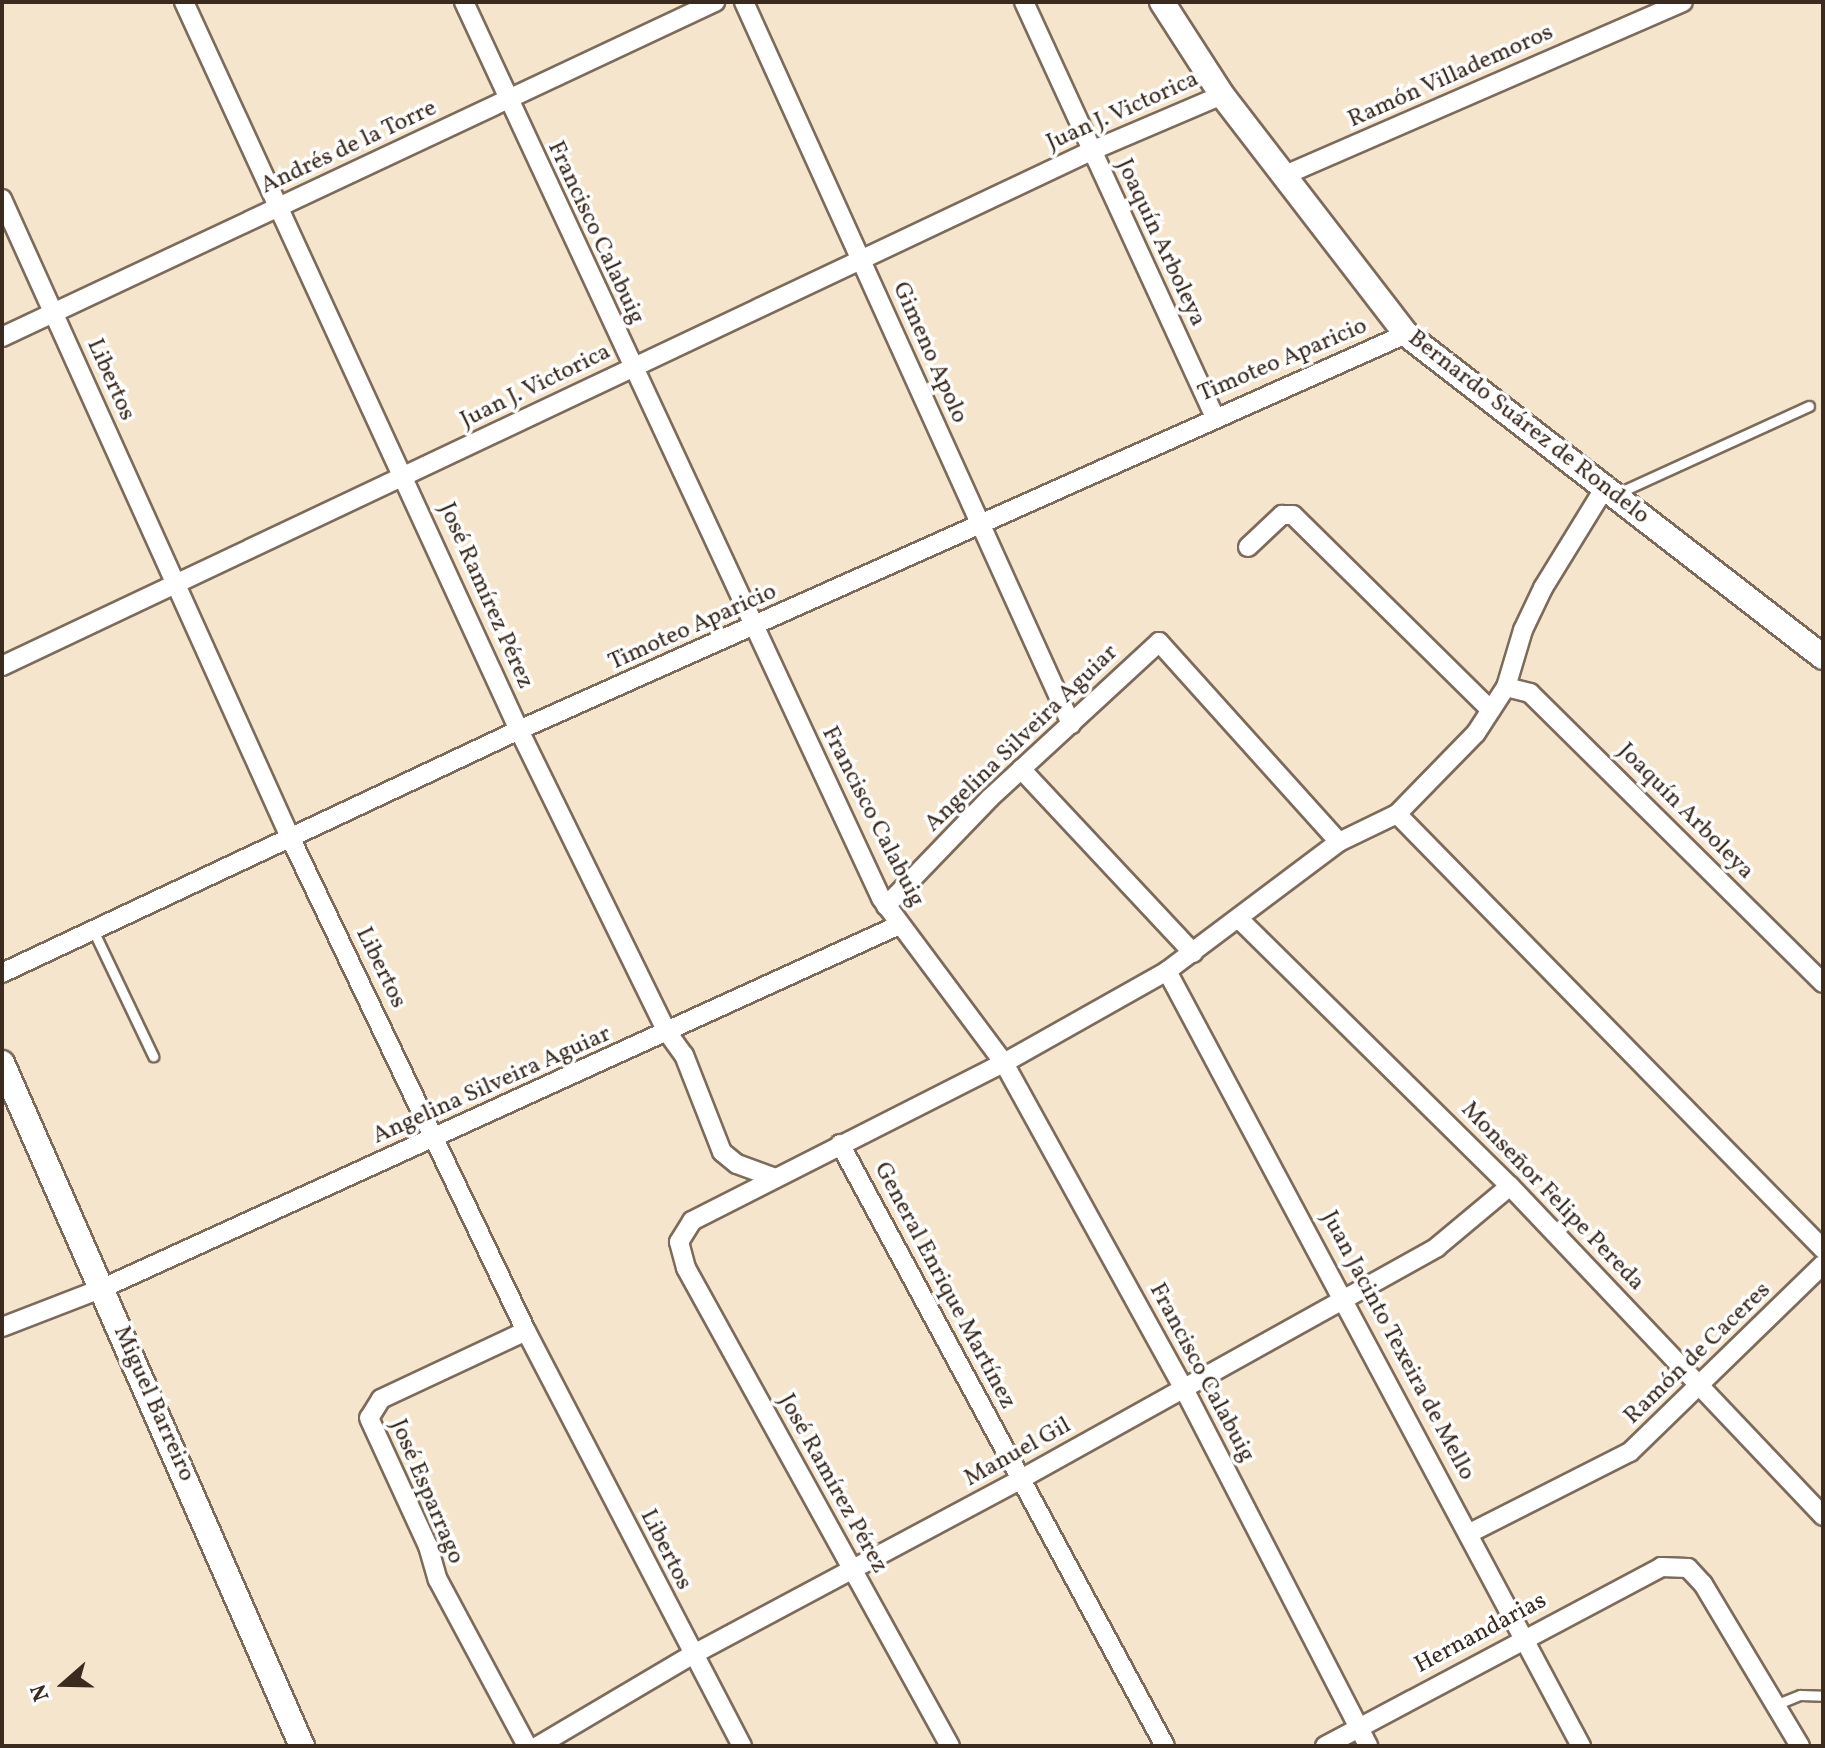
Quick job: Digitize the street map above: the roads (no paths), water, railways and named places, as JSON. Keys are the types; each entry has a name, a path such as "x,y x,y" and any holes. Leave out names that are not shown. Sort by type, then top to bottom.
{"street":[{"name":"José Ramírez Pérez","path":"184,2 405,476 519,730 667,1032 684,1055 722,1152 737,1164 775,1178"},
{"name":"Francisco Calabuig","path":"464,2 631,369 886,906 1004,1063 1184,1389 1368,1746"},
{"name":"Andrés de la Torre","path":"2,337 715,2"},
{"name":"Gimeno Apolo","path":"744,2 1071,724"},
{"name":"Joaquín Arboleya","path":"1024,2 1214,416"},
{"name":"Bernardo Suárez de Rondelo","path":"1162,2 1222,95 1406,334 1823,657"},
{"name":"Ramón Villademoros","path":"1283,176 1683,2"},
{"name":"Juan J. Victorica","path":"2,666 1091,151 1222,95"},
{"name":"Libertos","path":"2,199 290,837 526,1331 742,1746"},
{"name":"Timoteo Aparicio","path":"2,973 519,730 980,525 1214,416 1406,334"},
{"path":"775,1178 1004,1063 1167,971 1339,842 1397,814 1476,733 1506,687 1523,630 1543,588 1609,492"},
{"path":"1248,547 1282,515 1293,515 1490,709"},
{"name":"Angelina Silveira Aguiar","path":"886,906 1021,769 1159,642 1339,842"},
{"name":"Joaquín Arboleya","path":"1506,687 1530,693 1823,983"},
{"path":"1021,769 1193,953"},
{"path":"1397,814 1823,1249"},
{"name":"Monseñor Felipe Pereda","path":"1239,919 1510,1186 1823,1516"},
{"name":"Angelina Silveira Aguiar","path":"2,1327 103,1288 899,925"},
{"name":"Juan Jacinto Texeira de Mello","path":"1167,971 1345,1297 1581,1746"},
{"name":"Miguel Barreiro","path":"2,1063 302,1746"},
{"name":"General Enrique Martínez","path":"840,1144 1165,1746"},
{"name":"José Ramírez Pérez","path":"775,1178 692,1221 679,1242 686,1268 950,1746"},
{"name":"Manuel Gil","path":"538,1746 692,1655 1021,1479 1461,1232 1510,1186"},
{"name":"Ramón de Caceres","path":"1470,1533 1630,1452 1823,1264"},
{"name":"José Esparrago","path":"526,1331 381,1399 369,1418 428,1546 438,1580 527,1746"},
{"name":"Hernandarias","path":"1325,1746 1661,1567 1688,1568 1703,1584 1775,1705"},
{"path":"1775,1705 1800,1746"}],"lane":[{"path":"1609,492 1809,406"},
{"path":"93,930 153,1056"},
{"path":"1775,1705 1800,1695 1823,1696"}]}
